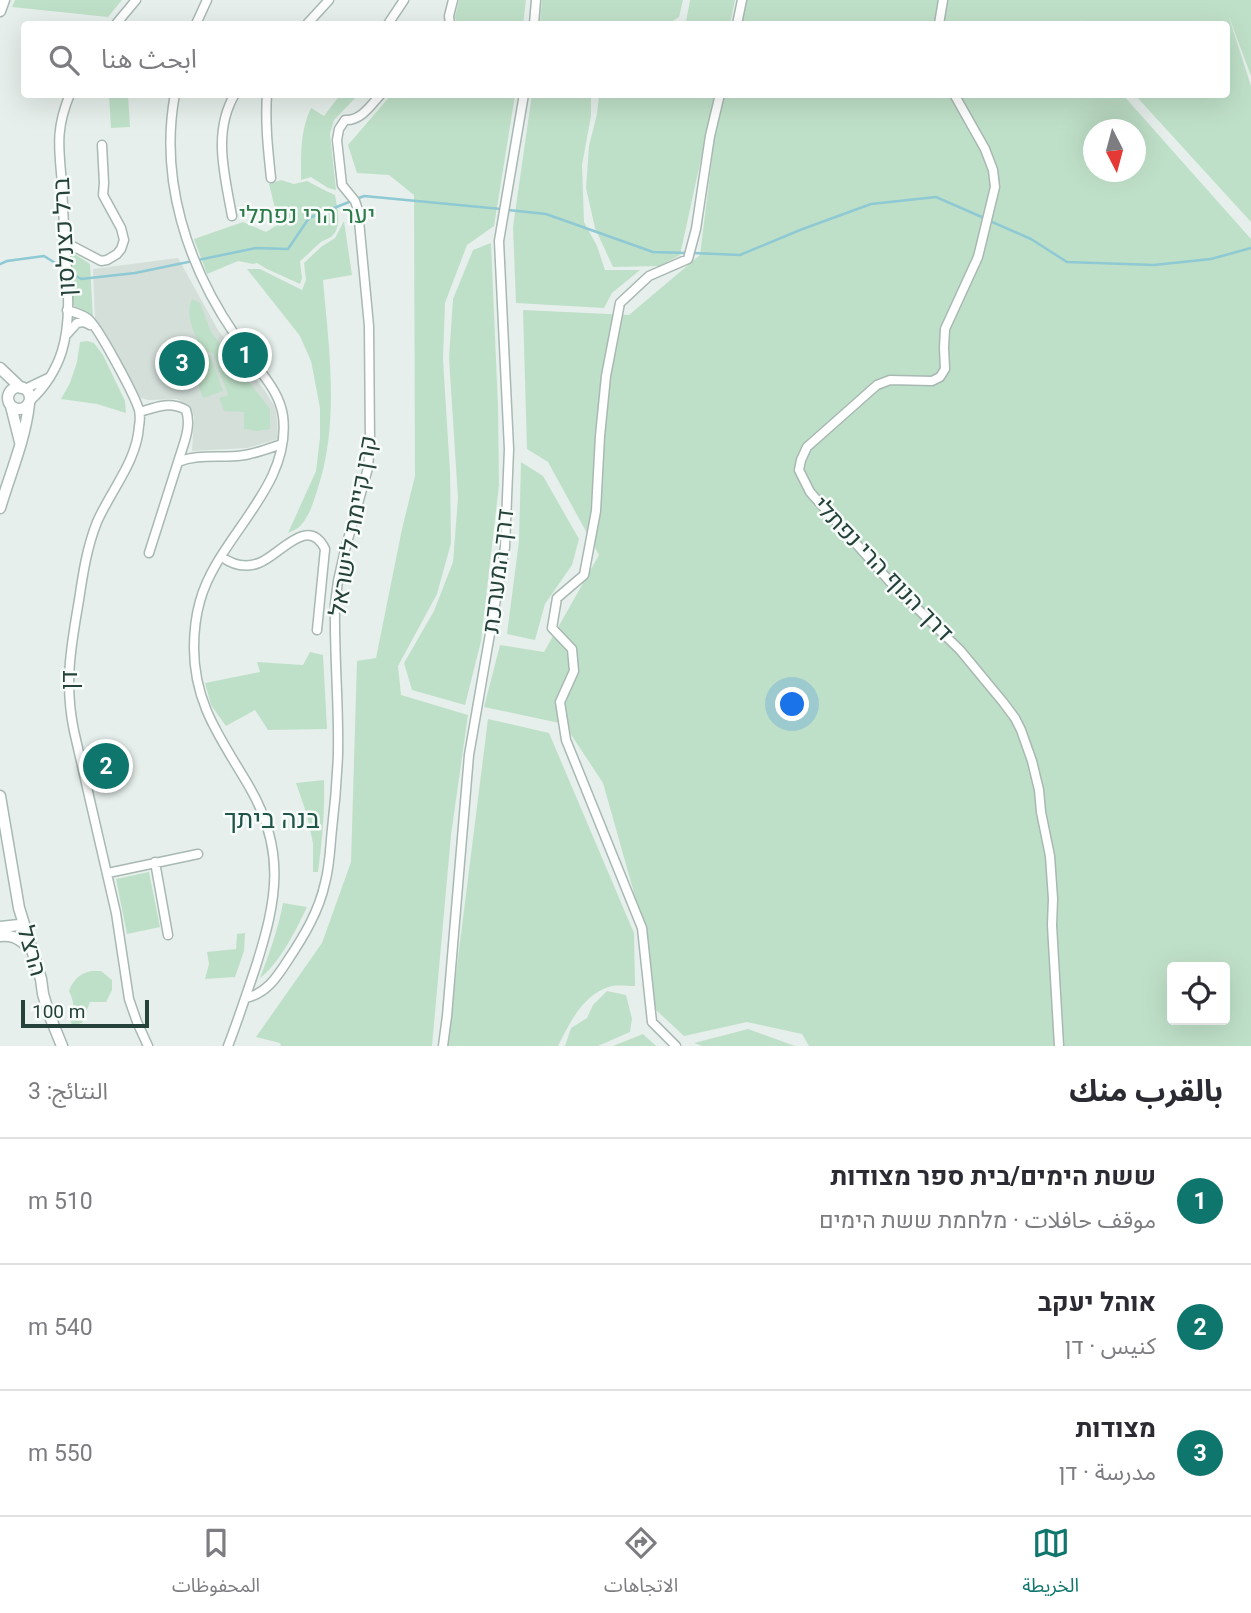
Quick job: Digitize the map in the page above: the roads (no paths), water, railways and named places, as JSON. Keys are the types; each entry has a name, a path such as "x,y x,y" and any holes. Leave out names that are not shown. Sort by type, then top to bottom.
{"street":[{"path":"0,11 4,0"},
{"path":"118,21 136,0"},
{"path":"197,21 207,0"},
{"path":"310,21 329,0"},
{"path":"390,21 404,0"},
{"path":"450,21 453,0"},
{"path":"534,21 536,0"},
{"path":"738,21 743,0"},
{"path":"940,21 943,0"},
{"name":"ברל כצנלסון","path":"29,402 40,392 54,369 65,336 68,288 58,151 62,115 68,98"},
{"path":"175,98 171,127 173,173 184,233 199,272 230,328 277,395 283,417 282,444 272,474 222,557 200,601 194,648 204,708 261,808 273,848 275,867 271,914 246,998 228,1046"},
{"path":"232,98 228,105 222,139 222,158 232,216"},
{"path":"267,98 271,178"},
{"name":"קרן קיימת לישראל","path":"246,998 266,989 308,928 318,906 328,865 338,756 335,604 345,550 368,468 370,443 369,326 358,210 355,201 342,185 337,140 339,129 345,120 351,121 359,117 377,98"},
{"name":"דרך המערכת","path":"443,1046 469,755 505,547 509,449 499,242 523,98"},
{"path":"676,1046 652,1022 642,928 566,740 560,702 574,671 572,649 552,628 557,598 584,575 596,510 606,376 620,303 649,276 688,259 696,229 710,136 719,98"},
{"name":"דרך הנוף הרי נפתלי","path":"956,98 985,149 993,170 995,187 978,257 945,329 945,369 940,377 932,381 890,380 877,385 807,447 799,470 810,492 892,584 951,640 1015,718 1021,730 1039,790 1051,856 1059,1046"},
{"path":"65,242 100,261 107,260 121,249 124,240 121,228 103,195 102,145"},
{"path":"67,310 89,318 115,361 140,412 168,404 186,410 188,426 149,553"},
{"path":"65,336 77,323 84,322 95,328"},
{"path":"0,369 29,394 26,430 0,508"},
{"path":"0,369 20,446"},
{"path":"10,401 14,389 48,378"},
{"path":"10,401 20,409 29,402"},
{"name":"דן","path":"140,412 133,454 97,523 86,556 68,675 70,709 108,873 129,999 148,1046"},
{"path":"178,462 197,457 247,455 282,444"},
{"path":"222,557 231,563 253,565 262,563 301,536 309,535 321,542 325,549 317,630"},
{"name":"הרצל","path":"0,796 25,944 35,981 43,994"},
{"path":"108,873 198,854"},
{"path":"155,862 168,935"},
{"path":"0,927 22,926"},
{"name":"הרצל","path":"22,926 41,979 49,1014 62,1046"},
{"path":"0,936 11,935 25,944"}],"waterway":[{"path":"0,264 44,256 81,279 135,273 256,248 288,249 309,218 364,196 501,209"},
{"path":"693,253 740,255 871,204 936,197 984,218"},
{"path":"508,210 546,214 653,252 687,253"},
{"path":"990,221 1031,239 1067,262 1154,265 1211,259 1251,248"}],"place":[{"name":"ששת הימים/בית ספר מצודות","path":"245,355"},
{"name":"מצודות","path":"182,363"},
{"name":"אוהל יעקב","path":"106,766"}],"district":[{"name":"בנה ביתך","path":"272,819"}],"park label":[{"name":"יער הרי נפתלי","path":"307,215"}]}
